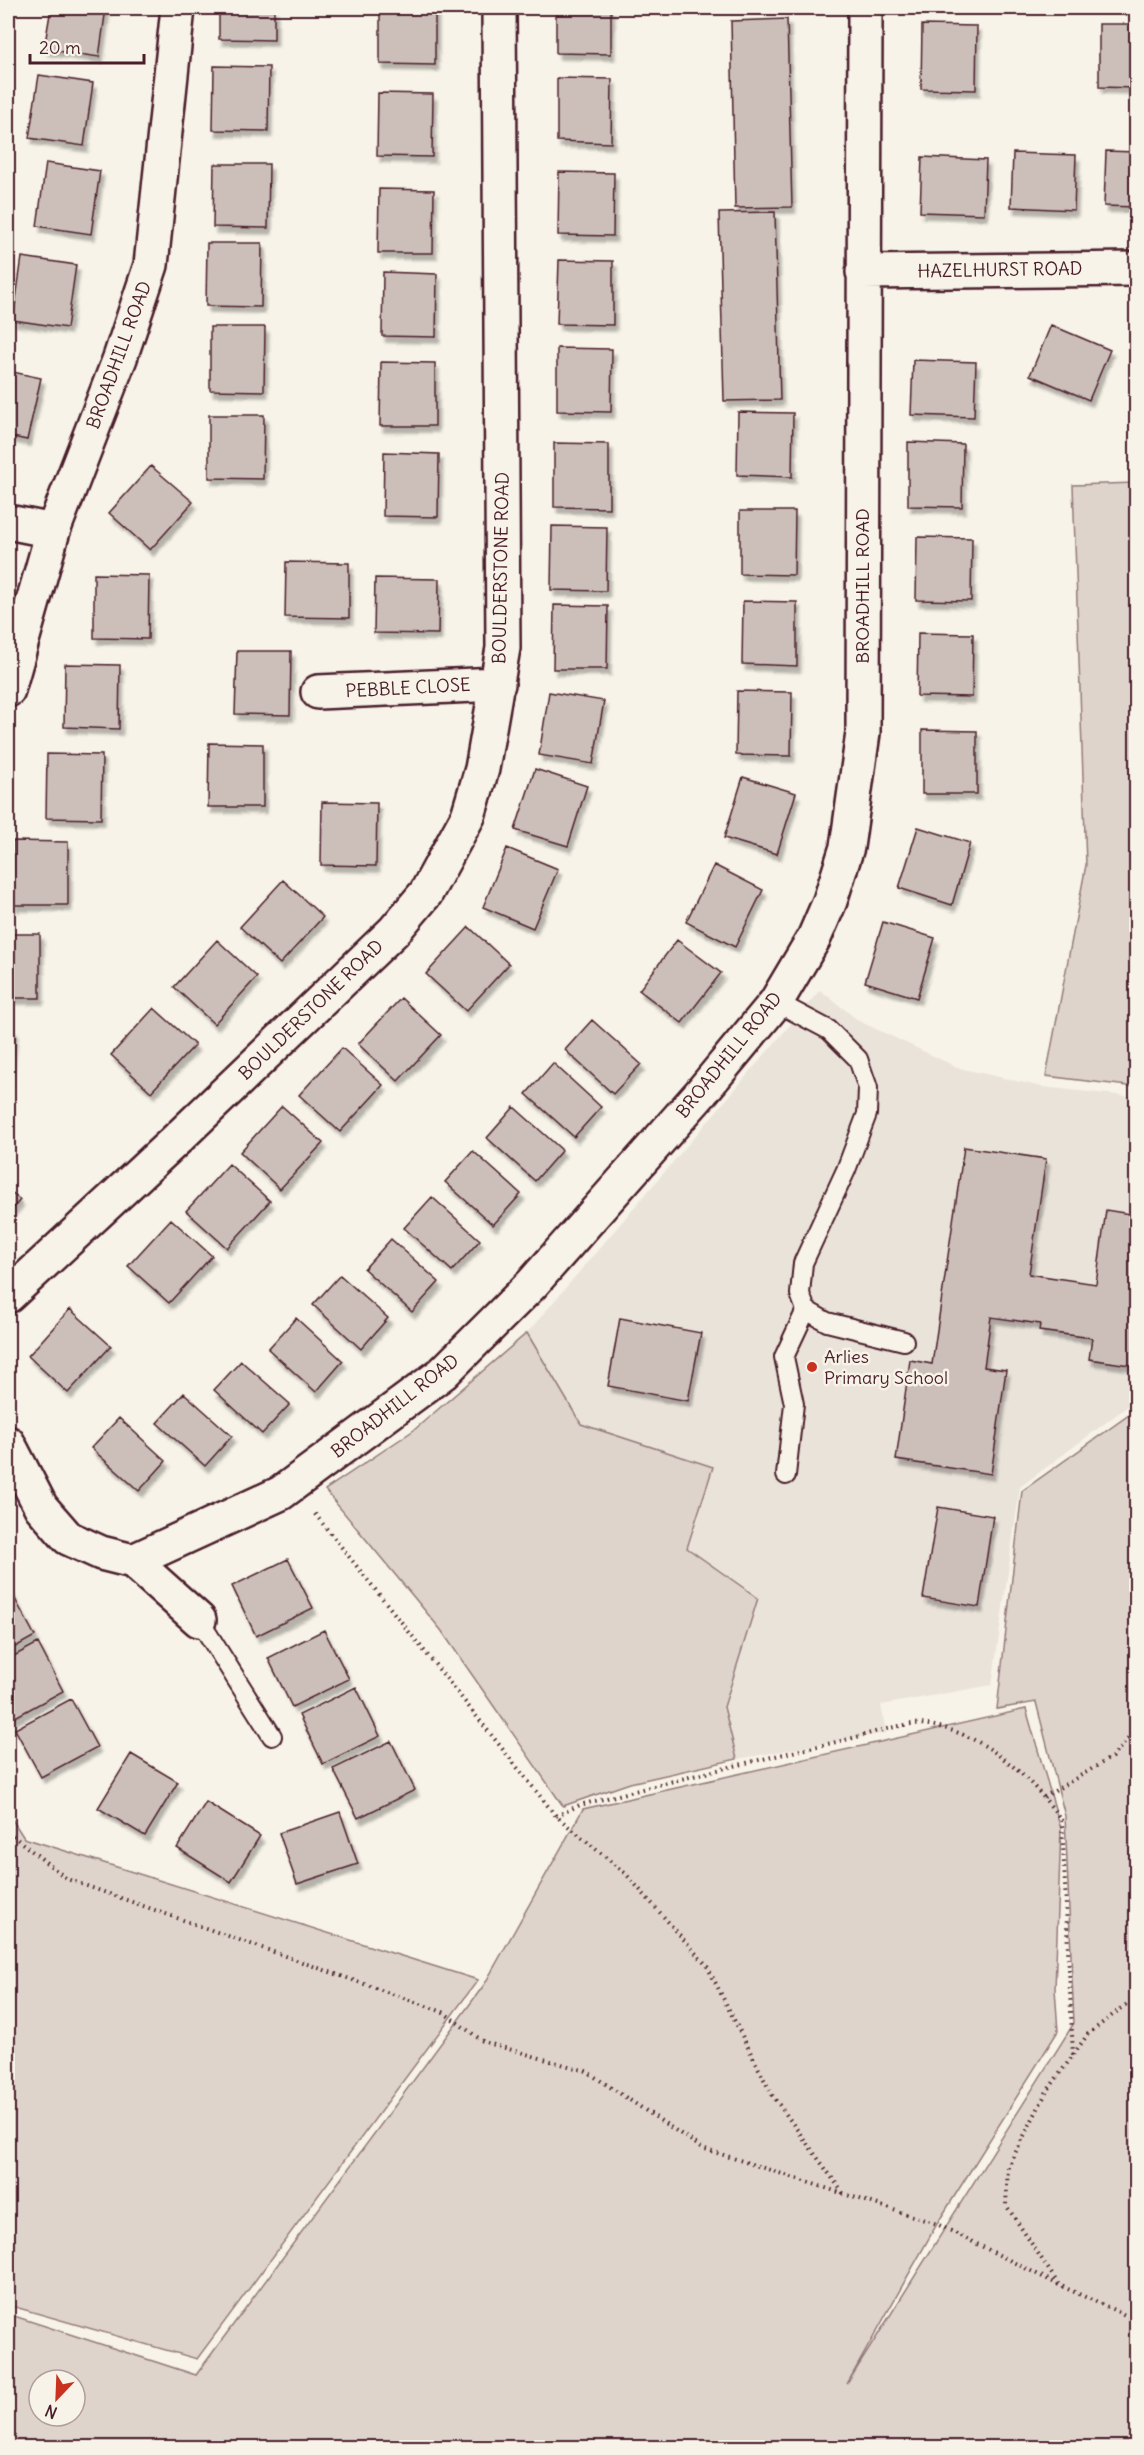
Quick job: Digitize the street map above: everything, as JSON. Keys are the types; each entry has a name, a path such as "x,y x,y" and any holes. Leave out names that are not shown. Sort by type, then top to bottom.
{"street":[{"name":"BROADHILL ROAD","path":"8,690 53,531 120,358 151,265 178,8"},
{"name":"BOULDERSTONE ROAD","path":"8,1296 194,1124 393,931 426,893 468,816 482,769 498,684 503,624 499,8"},
{"name":"BROADHILL ROAD","path":"133,1561 281,1493 443,1373 532,1284 699,1094 776,1002 814,938 830,901 848,846 857,793 863,732 862,272 865,8"},
{"name":"HAZELHURST ROAD","path":"862,272 1137,269"},
{"path":"8,522 53,531"},
{"name":"PEBBLE CLOSE","path":"318,692 498,684"},
{"path":"8,1443 41,1507 68,1538 101,1553 133,1561 199,1620"}],"lane":[{"path":"776,1002 829,1030 858,1059 868,1088 867,1114 846,1170 803,1263 800,1294 806,1310 827,1322 904,1341"},
{"path":"786,1475 794,1404 784,1357 806,1310"},
{"path":"199,1620 272,1736"}],"path":[{"path":"334,1538 556,1816 626,1874 707,1966 772,2095 843,2193"},
{"path":"556,1816 580,1805 730,1766 919,1724 966,1736 1009,1762 1044,1797 1062,1821 1073,2055"},
{"path":"1044,1797 1112,1756 1137,1730"},
{"path":"8,1832 67,1879 443,2013 484,2042 586,2071 702,2148 937,2224 1059,2285 1137,2320"},
{"path":"1059,2285 1006,2205 1008,2167 1046,2093 1088,2034 1137,1997"}],"shaded area":[{"path":"1136,483 1136,1087 1046,1076 1086,865 1073,485"},
{"name":"Arlies Primary School","path":"820,990 859,1021 959,1068 1042,1087 1136,1097 1136,1400 1020,1487 992,1685 881,1705 886,1733 737,1759 630,1783 563,1806 441,1630 325,1490 414,1430 527,1333"},
{"path":"527,1333 581,1424 713,1467 687,1548 758,1598 724,1707 737,1759 630,1783 563,1806 441,1630 325,1490 414,1430"},
{"path":"1136,1410 1136,2447 8,2447 8,2314 196,2375 484,1985 583,1809 1026,1709 1061,1829 1055,1989 1058,2031 937,2224 847,2384 1074,2023 1065,1816 1036,1702 997,1709 1022,1491"},
{"path":"8,1813 24,1838 478,1980 197,2359 8,2305"}],"building":[{"path":"51,8 106,8 99,57 44,49"},
{"path":"219,8 274,8 274,40 219,39"},
{"path":"380,8 435,8 435,65 380,64"},
{"path":"556,8 611,8 611,54 556,53"},
{"path":"787,19 792,207 735,208 731,21"},
{"path":"1099,24 1136,24 1136,88 1099,87"},
{"path":"922,25 977,26 976,90 921,89"},
{"path":"214,66 269,67 268,131 213,130"},
{"path":"39,75 93,83 84,146 29,138"},
{"path":"557,78 612,79 611,143 557,141"},
{"path":"378,93 433,94 432,157 377,156"},
{"path":"1106,151 1136,152 1136,207 1104,206"},
{"path":"1013,153 1076,155 1074,210 1011,207"},
{"path":"922,157 986,160 984,214 920,212"},
{"path":"46,163 100,171 91,234 37,226"},
{"path":"214,164 269,164 268,228 213,227"},
{"path":"559,172 614,173 613,236 558,235"},
{"path":"379,189 434,190 433,253 378,253"},
{"path":"775,212 780,400 724,401 719,213"},
{"path":"207,243 262,243 261,307 206,306"},
{"path":"22,257 76,265 67,328 13,320"},
{"path":"559,260 613,261 613,325 557,324"},
{"path":"383,272 437,274 436,337 382,336"},
{"path":"1051,325 1110,350 1089,400 1030,375"},
{"path":"210,327 265,327 264,391 210,390"},
{"path":"557,348 612,349 611,412 557,411"},
{"path":"913,360 976,362 974,417 911,415"},
{"path":"381,362 435,363 435,426 380,426"},
{"path":"8,371 41,378 27,440 8,436"},
{"path":"738,412 793,413 792,477 737,475"},
{"path":"209,415 264,415 263,479 209,478"},
{"path":"908,442 963,444 962,507 908,506"},
{"path":"554,443 609,444 609,508 554,507"},
{"path":"384,452 439,454 438,517 383,516"},
{"path":"151,466 193,502 150,550 109,513"},
{"path":"740,511 795,511 794,575 740,574"},
{"path":"552,526 607,527 606,591 551,590"},
{"path":"917,537 972,538 971,601 916,600"},
{"path":"286,562 349,563 349,618 285,617"},
{"path":"94,574 149,575 148,639 94,638"},
{"path":"375,578 439,579 438,634 374,633"},
{"path":"743,601 797,602 797,666 742,664"},
{"path":"554,605 608,606 607,669 553,669"},
{"path":"918,633 973,634 972,697 917,696"},
{"path":"237,651 291,651 290,715 235,714"},
{"path":"65,664 120,665 119,729 64,727"},
{"path":"737,691 792,692 791,756 736,755"},
{"path":"549,692 604,701 593,764 539,755"},
{"path":"922,730 977,731 977,794 922,794"},
{"path":"209,743 263,744 263,807 208,807"},
{"path":"47,754 102,755 101,819 46,818"},
{"path":"535,769 587,786 568,846 515,830"},
{"path":"743,777 796,793 777,854 724,838"},
{"path":"322,802 377,803 376,866 321,865"},
{"path":"918,827 970,843 952,905 899,888"},
{"path":"13,841 68,842 68,905 13,905"},
{"path":"507,848 558,869 533,928 483,907"},
{"path":"714,865 763,890 735,947 686,922"},
{"path":"283,880 323,917 280,964 240,927"},
{"path":"883,922 935,938 917,998 865,982"},
{"path":"469,927 509,964 466,1011 426,974"},
{"path":"8,934 40,934 40,998 8,998"},
{"path":"217,940 257,977 214,1024 174,987"},
{"path":"677,940 721,973 682,1023 639,990"},
{"path":"401,998 441,1035 398,1081 358,1044"},
{"path":"154,1008 195,1045 151,1092 111,1055"},
{"path":"592,1020 641,1064 613,1094 565,1050"},
{"path":"8,1028 14,1029 8,1084"},
{"path":"342,1048 383,1085 340,1132 299,1095"},
{"path":"553,1063 601,1107 574,1137 526,1094"},
{"path":"282,1106 323,1143 280,1189 240,1152"},
{"path":"514,1107 562,1150 535,1181 487,1138"},
{"path":"964,1147 1046,1159 1029,1274 1096,1284 1106,1210 1136,1215 1136,1366 1089,1359 1092,1338 1039,1331 1040,1324 991,1317 984,1367 1006,1370 991,1474 896,1460 910,1360 932,1364"},
{"path":"473,1151 521,1194 493,1225 445,1182"},
{"path":"229,1164 270,1201 227,1248 186,1211"},
{"path":"8,1189 20,1200 8,1214"},
{"path":"432,1197 480,1240 452,1271 404,1228"},
{"path":"171,1219 212,1256 169,1303 128,1266"},
{"path":"391,1239 439,1282 412,1312 364,1269"},
{"path":"340,1275 388,1318 361,1349 313,1305"},
{"path":"70,1309 111,1346 68,1393 28,1356"},
{"path":"296,1318 343,1361 316,1392 268,1349"},
{"path":"620,1318 701,1333 688,1401 608,1386"},
{"path":"241,1361 290,1404 262,1434 214,1390"},
{"path":"184,1393 232,1436 205,1466 157,1423"},
{"path":"119,1418 166,1461 139,1491 91,1448"},
{"path":"938,1507 993,1516 979,1607 923,1598"},
{"path":"288,1559 313,1608 256,1636 232,1586"},
{"path":"8,1589 35,1636 8,1651"},
{"path":"324,1630 349,1679 292,1707 268,1658"},
{"path":"38,1643 63,1691 8,1721 8,1659"},
{"path":"356,1687 380,1736 323,1764 299,1715"},
{"path":"71,1699 97,1747 41,1777 15,1729"},
{"path":"391,1741 415,1790 358,1818 333,1769"},
{"path":"131,1754 178,1782 145,1836 98,1808"},
{"path":"206,1802 260,1836 231,1882 177,1848"},
{"path":"340,1812 358,1864 297,1884 279,1833"}],"place":[{"name":"Arlies Primary School","path":"812,1367"}]}
